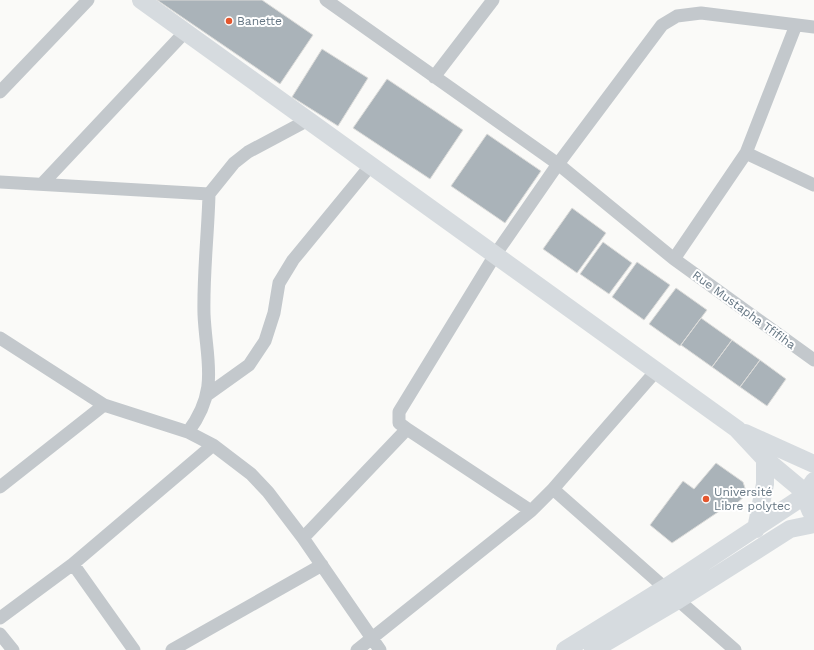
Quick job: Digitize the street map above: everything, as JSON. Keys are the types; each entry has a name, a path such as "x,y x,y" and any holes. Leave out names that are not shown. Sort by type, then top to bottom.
{"main road":[{"path":"141,0 737,429 814,464"},
{"path":"737,429 765,459 810,488"},
{"path":"756,529 764,484 765,459"},
{"path":"810,488 808,507 814,516"},
{"path":"565,650 756,529 810,488"},
{"path":"593,650 678,600 790,529 814,524"}],"street":[{"path":"0,92 88,0"},
{"path":"326,0 434,77 492,0"},
{"path":"531,511 399,423 399,412 495,255 558,164 662,25 668,20 677,16 701,13 814,27"},
{"path":"674,259 746,153 796,25"},
{"path":"42,184 185,32"},
{"name":"Rue Mustapha Tfifiha","path":"434,77 558,164 674,259 813,358"},
{"path":"188,432 199,417 207,395 210,369 204,314 209,194 234,163 248,152 308,120"},
{"path":"746,153 814,185"},
{"path":"207,395 249,365 265,341 274,313 279,283 293,260 371,165"},
{"path":"0,182 209,194"},
{"path":"0,339 104,405 188,432 213,445 251,474 268,492 304,538 380,650"},
{"path":"357,650 531,511 553,490 656,371"},
{"path":"0,487 104,405"},
{"path":"304,538 408,429"},
{"path":"0,618 73,564 213,445"},
{"path":"553,490 665,588"},
{"path":"73,564 134,650"},
{"path":"172,650 322,565"},
{"path":"678,600 735,650"},
{"path":"0,634 13,650"}],"building":[{"path":"157,0 262,0 313,35 280,84"},
{"path":"322,49 368,78 338,126 292,97"},
{"path":"387,79 463,130 430,179 353,128"},
{"path":"487,134 541,171 505,223 451,186"},
{"path":"572,208 606,233 577,273 543,249"},
{"path":"603,242 632,263 609,294 580,274"},
{"path":"637,262 670,285 644,320 612,297"},
{"path":"676,288 707,310 680,346 649,324"},
{"path":"701,318 732,340 712,367 681,345"},
{"path":"732,340 760,360 740,387 712,367"},
{"path":"760,360 786,379 767,406 740,387"},
{"name":"Université Libre polytec","path":"716,463 743,482 747,494 737,503 730,504 672,543 650,525 683,481 694,489"}],"place":[{"name":"Banette","path":"229,21"},
{"name":"Université Libre polytec","path":"706,499"}]}
